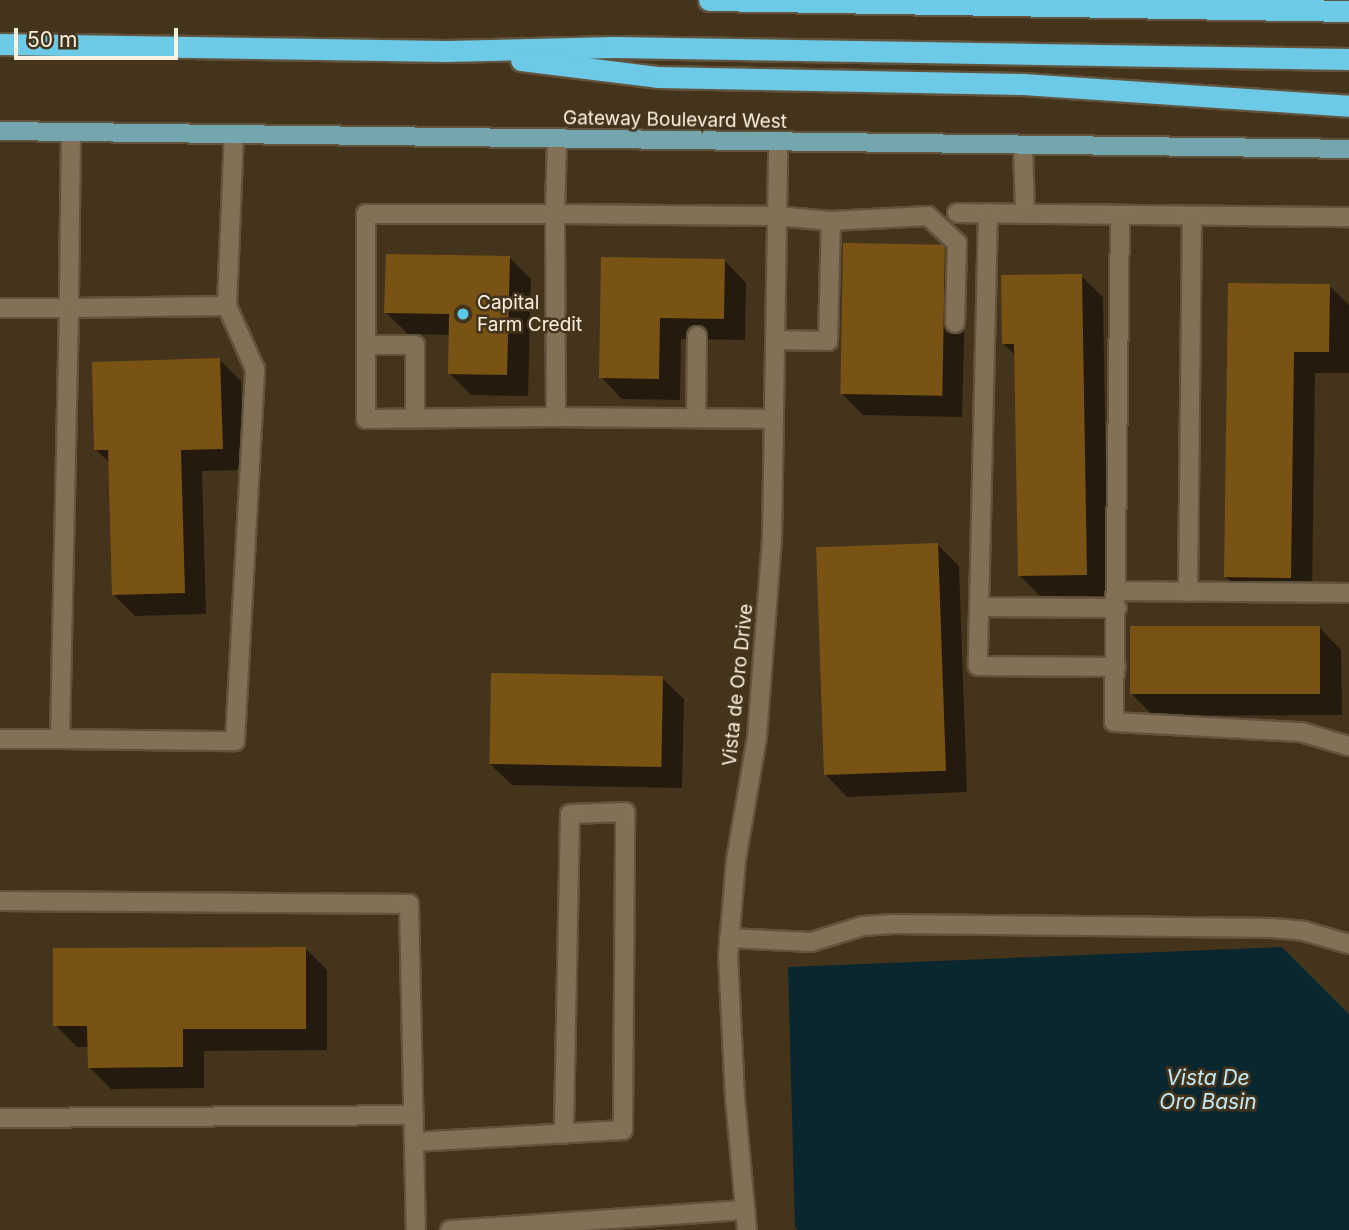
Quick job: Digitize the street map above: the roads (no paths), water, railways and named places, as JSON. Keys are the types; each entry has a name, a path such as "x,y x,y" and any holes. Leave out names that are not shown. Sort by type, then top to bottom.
{"highway":[{"path":"709,0 1349,11"},
{"path":"0,44 446,51 614,47 1349,59"},
{"path":"446,51 657,77 1022,84 1349,106"}],"main road":[{"name":"Gateway Boulevard West","path":"0,131 1349,149"}],"street":[{"path":"60,739 71,132"},
{"path":"0,739 235,741 255,369 227,306 234,135"},
{"path":"556,418 557,139"},
{"name":"Vista de Oro Drive","path":"747,1230 729,1017 729,938 736,860 757,737 772,539 778,143"},
{"path":"1023,145 1025,214"},
{"path":"957,213 1349,217"},
{"path":"988,213 978,666 1116,667"},
{"path":"774,419 366,419 366,214 776,216 831,221 928,216 957,243 955,323"},
{"path":"1120,215 1114,722 1301,732 1349,746"},
{"path":"1188,592 1192,216"},
{"path":"775,340 828,341 831,221"},
{"path":"0,308 227,306"},
{"path":"696,418 697,336"},
{"path":"366,345 415,345 415,418"},
{"path":"979,607 1117,600 1188,592 1349,593"},
{"path":"414,1142 564,1134 623,1130 625,812 570,814 564,1134"},
{"path":"0,901 409,904 416,1230"},
{"path":"729,938 811,942 863,926 893,924 1272,928 1304,931 1349,944"},
{"path":"0,1118 414,1115"},
{"path":"450,1230 745,1210"}],"water":[{"name":"Vista De Oro Basin","path":"1282,947 1349,1014 1349,1230 798,1230 795,1227 788,967"}],"place":[{"name":"Capital Farm Credit","path":"463,314"}]}
